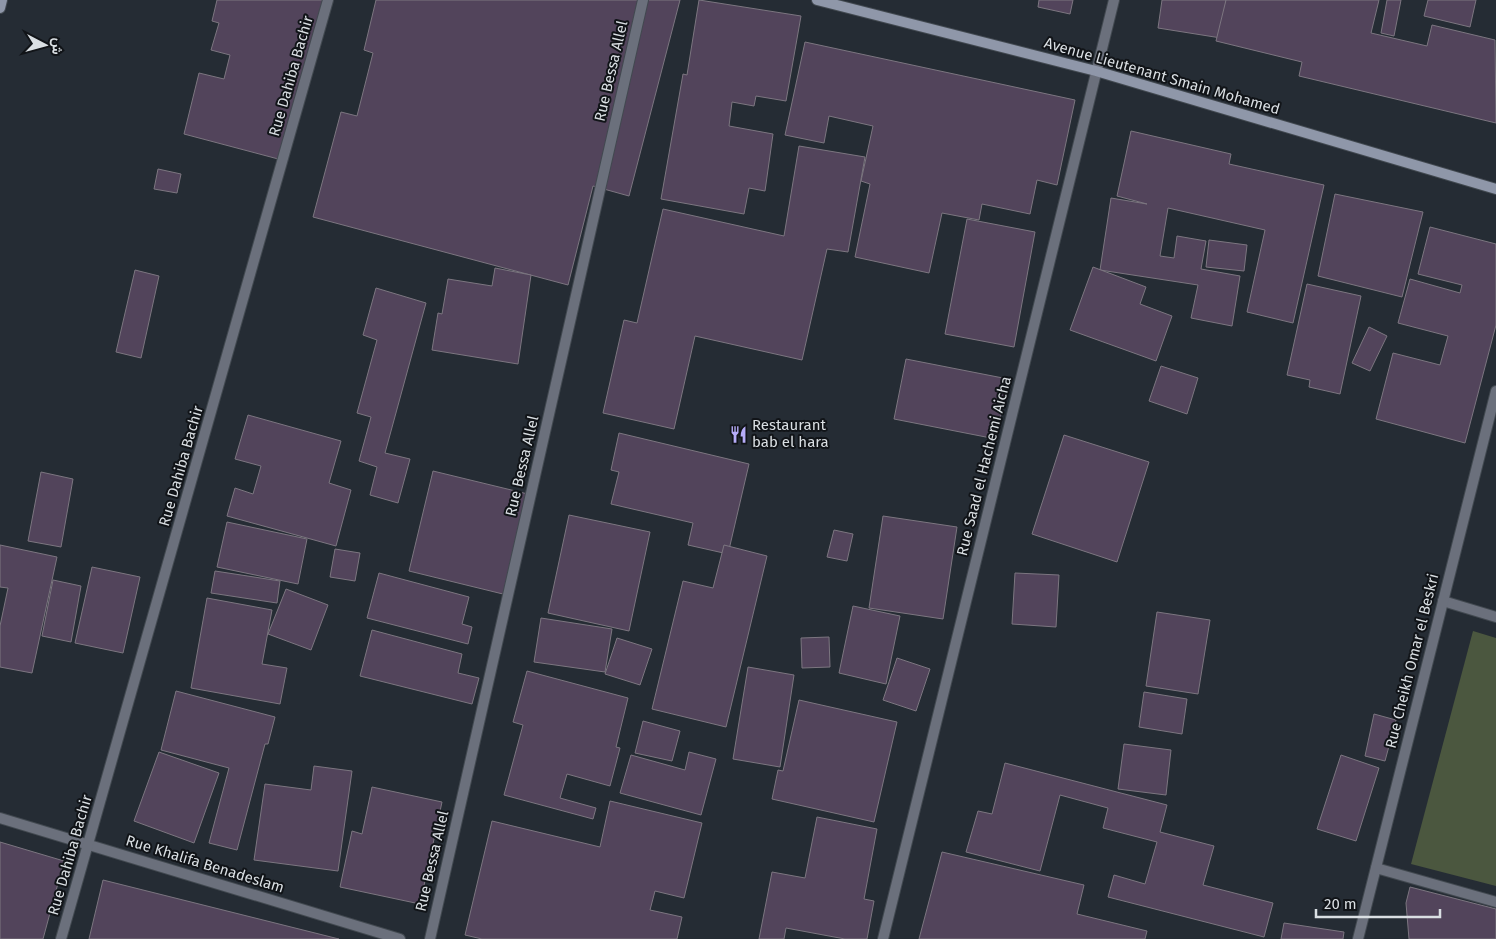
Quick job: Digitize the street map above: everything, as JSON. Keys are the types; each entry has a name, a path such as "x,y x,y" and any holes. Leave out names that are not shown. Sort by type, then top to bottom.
{"main road":[{"path":"0,8 2,0"},
{"name":"Avenue Lieutenant Smain Mohamed","path":"817,0 1096,71 1496,189"}],"street":[{"name":"Rue Dahiba Bachir","path":"61,939 328,0"},
{"name":"Rue Bessa Allel","path":"430,939 642,0"},
{"name":"Rue Saad el Hachemi Aicha","path":"884,939 1114,0"},
{"name":"Rue Cheikh Omar el Beskri","path":"1358,939 1496,391"},
{"path":"1443,601 1496,617"},
{"name":"Rue Khalifa Benadeslam","path":"0,818 400,939"},
{"path":"1376,868 1496,902"}],"green space":[{"path":"1473,631 1496,638 1496,886 1411,864"}],"building":[{"path":"217,0 323,0 282,160 184,134 199,73 224,79 230,55 211,50 219,23 212,21"},
{"path":"376,0 680,0 629,196 593,186 568,285 313,217 341,112 357,116 373,53 364,50"},
{"path":"699,0 801,16 786,101 756,96 754,106 732,102 729,126 773,134 765,191 749,188 744,214 661,199 683,74 687,75"},
{"path":"1039,0 1073,0 1070,14 1038,7"},
{"path":"1162,0 1226,0 1221,38 1158,28"},
{"path":"1226,0 1379,0 1371,33 1427,46 1432,25 1495,40 1496,123 1299,76 1302,62 1216,41"},
{"path":"1387,0 1401,0 1394,36 1381,33"},
{"path":"1428,0 1476,0 1470,27 1424,16"},
{"path":"805,42 1075,100 1057,185 1037,180 1030,214 982,204 979,220 942,213 929,273 855,257 870,184 861,181 873,126 829,116 824,143 785,135"},
{"path":"1131,131 1231,154 1229,164 1324,185 1293,323 1247,312 1265,230 1168,208 1160,256 1174,258 1177,236 1206,241 1201,269 1240,276 1232,326 1191,318 1198,285 1100,270 1111,198 1147,204 1117,196"},
{"path":"799,146 865,157 848,252 827,249 802,360 695,336 674,429 603,413 624,320 637,323 663,209 784,236"},
{"path":"158,169 181,174 177,193 154,189"},
{"path":"1335,194 1423,212 1402,297 1318,276"},
{"path":"967,219 1035,232 1014,347 945,334"},
{"path":"1430,227 1496,244 1496,325 1465,443 1376,419 1393,353 1440,365 1448,336 1398,323 1410,279 1460,293 1462,285 1418,274"},
{"path":"1209,240 1247,245 1244,271 1206,267"},
{"path":"1093,267 1146,287 1140,304 1172,316 1156,361 1070,330"},
{"path":"495,268 531,275 518,364 432,350 438,313 442,314 448,279 492,286"},
{"path":"135,270 159,276 141,358 116,352"},
{"path":"1307,284 1361,296 1340,394 1309,387 1310,380 1287,375"},
{"path":"376,288 426,303 385,453 410,459 398,503 370,495 377,467 359,461 371,417 357,413 377,340 363,335"},
{"path":"1369,327 1387,336 1370,371 1352,363"},
{"path":"906,359 1008,379 996,439 894,419"},
{"path":"1161,366 1198,378 1187,414 1149,401"},
{"path":"248,415 341,441 329,483 351,490 336,546 227,516 235,488 253,494 261,466 235,459"},
{"path":"619,433 749,464 728,554 688,545 693,523 611,504 619,472 611,470"},
{"path":"1064,435 1149,462 1117,562 1032,534"},
{"path":"433,471 532,495 507,595 409,571"},
{"path":"41,472 73,479 61,547 28,541"},
{"path":"569,515 650,532 629,631 548,613"},
{"path":"883,516 957,527 943,619 869,608"},
{"path":"227,522 307,539 298,584 217,567"},
{"path":"834,530 853,534 847,561 827,557"},
{"path":"0,545 57,557 32,673 0,667 0,626 8,588 0,587"},
{"path":"724,545 767,556 726,727 652,709 683,581 713,588"},
{"path":"335,549 360,553 355,581 330,577"},
{"path":"92,567 140,577 123,653 75,643"},
{"path":"215,571 280,581 277,603 211,593"},
{"path":"379,573 469,597 462,624 472,627 468,644 367,618"},
{"path":"1015,573 1059,575 1056,627 1012,624"},
{"path":"53,580 81,586 71,642 42,636"},
{"path":"286,589 328,605 311,650 268,634"},
{"path":"207,598 272,610 262,664 287,668 280,704 191,688"},
{"path":"853,606 900,616 886,684 839,673"},
{"path":"1157,612 1210,620 1198,694 1146,686"},
{"path":"541,618 612,629 605,672 534,662"},
{"path":"372,630 462,654 458,673 479,678 472,704 360,676"},
{"path":"829,637 830,667 802,668 801,638"},
{"path":"617,638 652,649 640,685 605,674"},
{"path":"897,658 930,669 916,711 883,700"},
{"path":"748,667 794,675 780,767 733,759"},
{"path":"527,671 628,698 616,747 620,748 610,786 567,774 560,798 596,808 593,819 504,795 523,725 513,722"},
{"path":"176,691 275,717 268,744 265,744 237,850 209,843 229,768 161,750"},
{"path":"1144,692 1187,699 1182,734 1139,727"},
{"path":"799,700 897,722 874,822 772,799 778,770 783,771"},
{"path":"1374,714 1396,720 1385,761 1365,756"},
{"path":"643,721 680,731 672,761 635,753"},
{"path":"1124,744 1171,750 1166,795 1118,789"},
{"path":"159,752 219,773 194,843 134,821"},
{"path":"689,752 716,759 701,815 620,793 631,755 685,770"},
{"path":"1341,755 1379,768 1356,841 1317,829"},
{"path":"1005,763 1167,805 1160,832 1214,846 1203,885 1273,903 1264,937 1108,897 1114,875 1145,884 1157,842 1103,828 1108,808 1060,795 1040,871 966,852 978,811 992,814"},
{"path":"314,766 352,771 338,871 254,860 265,784 311,790"},
{"path":"372,787 442,802 420,904 340,887 352,831 362,834"},
{"path":"610,801 702,823 684,898 655,891 650,910 682,917 677,939 482,939 465,935 492,821 600,847"},
{"path":"817,817 877,829 864,899 874,901 867,939 845,939 786,928 784,939 759,939 772,872 805,878"},
{"path":"0,842 64,861 43,939 0,939"},
{"path":"942,852 1084,885 1077,914 1147,931 1145,939 919,939"},
{"path":"103,880 339,939 89,939"},
{"path":"1410,887 1496,909 1496,939 1409,939 1406,903"},
{"path":"1284,923 1344,932 1343,939 1281,939"}],"place":[{"name":"Restaurant bab el hara","path":"738,434"}]}
